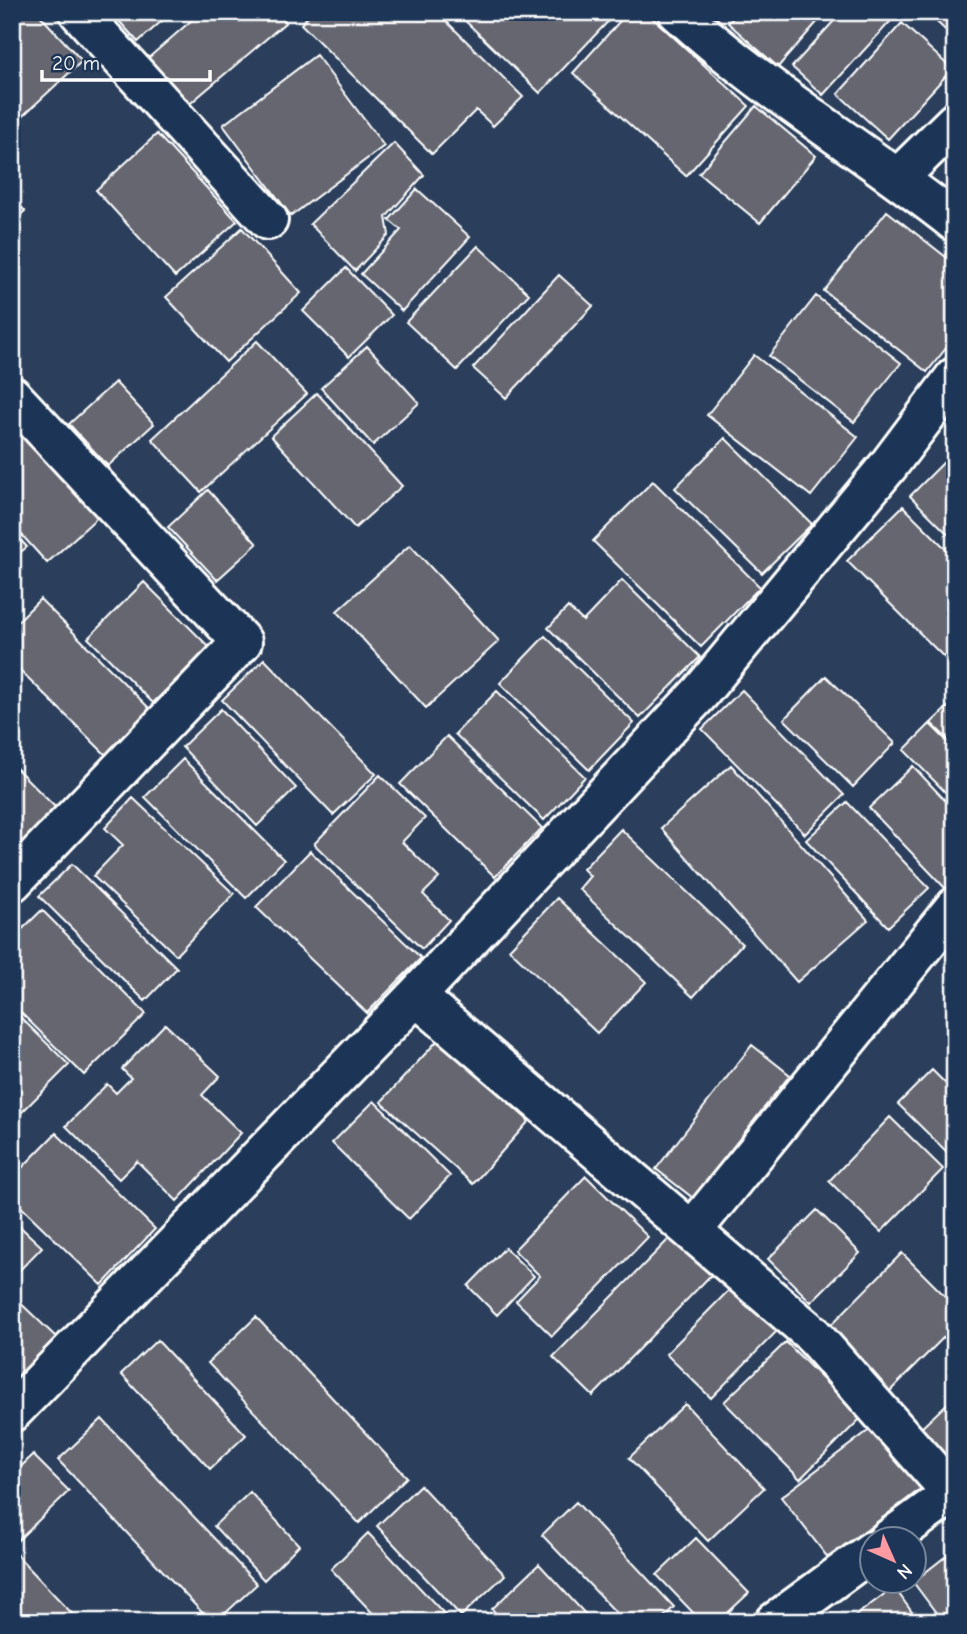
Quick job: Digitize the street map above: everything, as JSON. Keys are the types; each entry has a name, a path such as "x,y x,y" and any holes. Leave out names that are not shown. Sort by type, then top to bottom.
{"street":[{"path":"79,12 268,220"},
{"path":"678,12 718,49 899,177 955,222"},
{"path":"899,177 955,122"},
{"path":"12,1412 416,996 700,694 888,466 955,377"},
{"path":"12,396 242,642 12,883"},
{"path":"692,1231 955,907"},
{"path":"416,996 811,1333 953,1492 906,1526"},
{"path":"775,1622 858,1562"}],"building":[{"path":"12,12 37,12 82,61 13,125"},
{"path":"111,12 172,12 138,42"},
{"path":"201,12 278,12 286,22 186,107 146,60"},
{"path":"312,12 437,12 523,97 493,126 476,110 432,154 301,24"},
{"path":"456,12 617,12 540,93"},
{"path":"628,12 646,12 749,106 686,176 573,73"},
{"path":"738,12 826,12 778,67 728,23"},
{"path":"842,12 899,12 823,95 792,67"},
{"path":"926,12 955,12 955,39"},
{"path":"902,23 952,69 888,139 838,94"},
{"path":"316,55 384,146 291,216 223,125"},
{"path":"756,106 816,156 760,223 699,173"},
{"path":"157,134 237,221 175,277 96,190"},
{"path":"394,143 424,175 386,217 389,235 355,271 310,224"},
{"path":"417,189 470,237 402,311 361,274 401,230 389,220"},
{"path":"12,197 25,211 12,222"},
{"path":"887,211 955,264 955,337 927,372 824,291"},
{"path":"242,228 301,293 226,362 166,297"},
{"path":"478,246 529,294 457,370 406,322"},
{"path":"346,268 392,315 349,357 303,311"},
{"path":"559,275 593,306 506,398 473,368"},
{"path":"816,296 901,363 854,422 769,356"},
{"path":"257,341 307,394 201,492 152,439"},
{"path":"367,346 419,403 373,445 321,388"},
{"path":"754,355 858,437 811,496 707,415"},
{"path":"115,382 154,424 108,466 69,424"},
{"path":"317,393 402,486 355,528 271,436"},
{"path":"12,419 100,515 47,563 12,524"},
{"path":"725,438 812,524 762,573 675,488"},
{"path":"955,451 955,541 910,496"},
{"path":"653,481 760,587 701,647 593,541"},
{"path":"208,490 257,544 217,580 168,527"},
{"path":"903,506 955,558 955,668 847,561"},
{"path":"12,531 27,547 12,559"},
{"path":"410,545 499,641 426,708 337,611"},
{"path":"622,580 700,657 640,718 548,628 568,607 583,621"},
{"path":"144,582 209,647 153,703 88,638"},
{"path":"40,599 152,711 107,756 12,662 12,627"},
{"path":"545,636 634,723 589,770 500,683"},
{"path":"264,659 376,774 333,815 222,700"},
{"path":"826,676 895,743 853,787 784,719"},
{"path":"742,690 844,795 805,834 702,729"},
{"path":"497,691 585,777 544,820 455,734"},
{"path":"955,700 955,746 931,723"},
{"path":"221,709 296,788 257,826 182,747"},
{"path":"930,724 955,749 955,802 904,750"},
{"path":"447,736 542,828 495,877 400,784"},
{"path":"183,759 284,860 246,898 145,797"},
{"path":"731,765 868,920 797,982 661,828"},
{"path":"913,766 955,811 955,880 946,889 869,808"},
{"path":"15,767 63,815 12,866 12,770"},
{"path":"380,775 425,818 402,842 439,878 423,894 449,920 422,949 314,844"},
{"path":"133,798 234,894 176,955 93,876 123,845 105,828"},
{"path":"847,802 929,888 888,927 806,840"},
{"path":"621,829 742,944 693,997 579,889 590,876 583,869"},
{"path":"310,851 421,958 367,1013 256,907"},
{"path":"72,864 177,968 145,1001 39,896"},
{"path":"557,898 646,982 597,1033 509,949"},
{"path":"42,910 146,1014 84,1075 12,1004 12,939"},
{"path":"12,1009 69,1065 12,1122"},
{"path":"165,1024 220,1076 202,1095 241,1133 177,1201 137,1161 119,1179 66,1126 107,1084 116,1093 131,1078 122,1069"},
{"path":"438,1040 529,1121 473,1184 381,1102"},
{"path":"752,1045 790,1075 693,1198 656,1169"},
{"path":"932,1070 955,1093 955,1160 898,1104"},
{"path":"374,1101 450,1176 409,1219 332,1143"},
{"path":"890,1117 943,1169 881,1232 829,1181"},
{"path":"56,1133 155,1229 102,1285 12,1198 12,1178"},
{"path":"586,1176 648,1237 552,1336 516,1301 540,1276 514,1250"},
{"path":"817,1210 860,1253 811,1302 768,1259"},
{"path":"12,1219 42,1247 18,1272 12,1267"},
{"path":"671,1237 711,1275 593,1396 553,1357"},
{"path":"505,1248 534,1276 497,1315 468,1286"},
{"path":"902,1253 955,1306 955,1326 886,1395 824,1332"},
{"path":"735,1284 780,1328 711,1398 666,1354"},
{"path":"12,1295 57,1338 12,1383"},
{"path":"256,1317 407,1477 359,1523 208,1363"},
{"path":"157,1340 246,1435 210,1469 121,1374"},
{"path":"786,1342 861,1418 800,1479 724,1402"},
{"path":"955,1396 955,1472 917,1432"},
{"path":"685,1404 764,1488 708,1541 629,1458"},
{"path":"102,1419 257,1584 216,1622 211,1622 58,1460"},
{"path":"876,1425 923,1487 872,1526 858,1526 858,1537 829,1559 781,1497"},
{"path":"33,1455 69,1491 16,1542 12,1538 12,1475"},
{"path":"420,1485 505,1575 461,1616 377,1526"},
{"path":"250,1492 299,1545 264,1580 214,1526"},
{"path":"576,1502 674,1607 659,1622 625,1622 542,1535"},
{"path":"368,1533 452,1622 381,1622 331,1569"},
{"path":"696,1538 749,1593 718,1622 702,1622 657,1575"},
{"path":"955,1549 955,1622 943,1622 924,1596 928,1596 928,1570"},
{"path":"12,1550 80,1622 12,1622"},
{"path":"539,1564 589,1618 585,1622 503,1622 492,1609"},
{"path":"882,1596 900,1596 919,1622 847,1622"}]}
